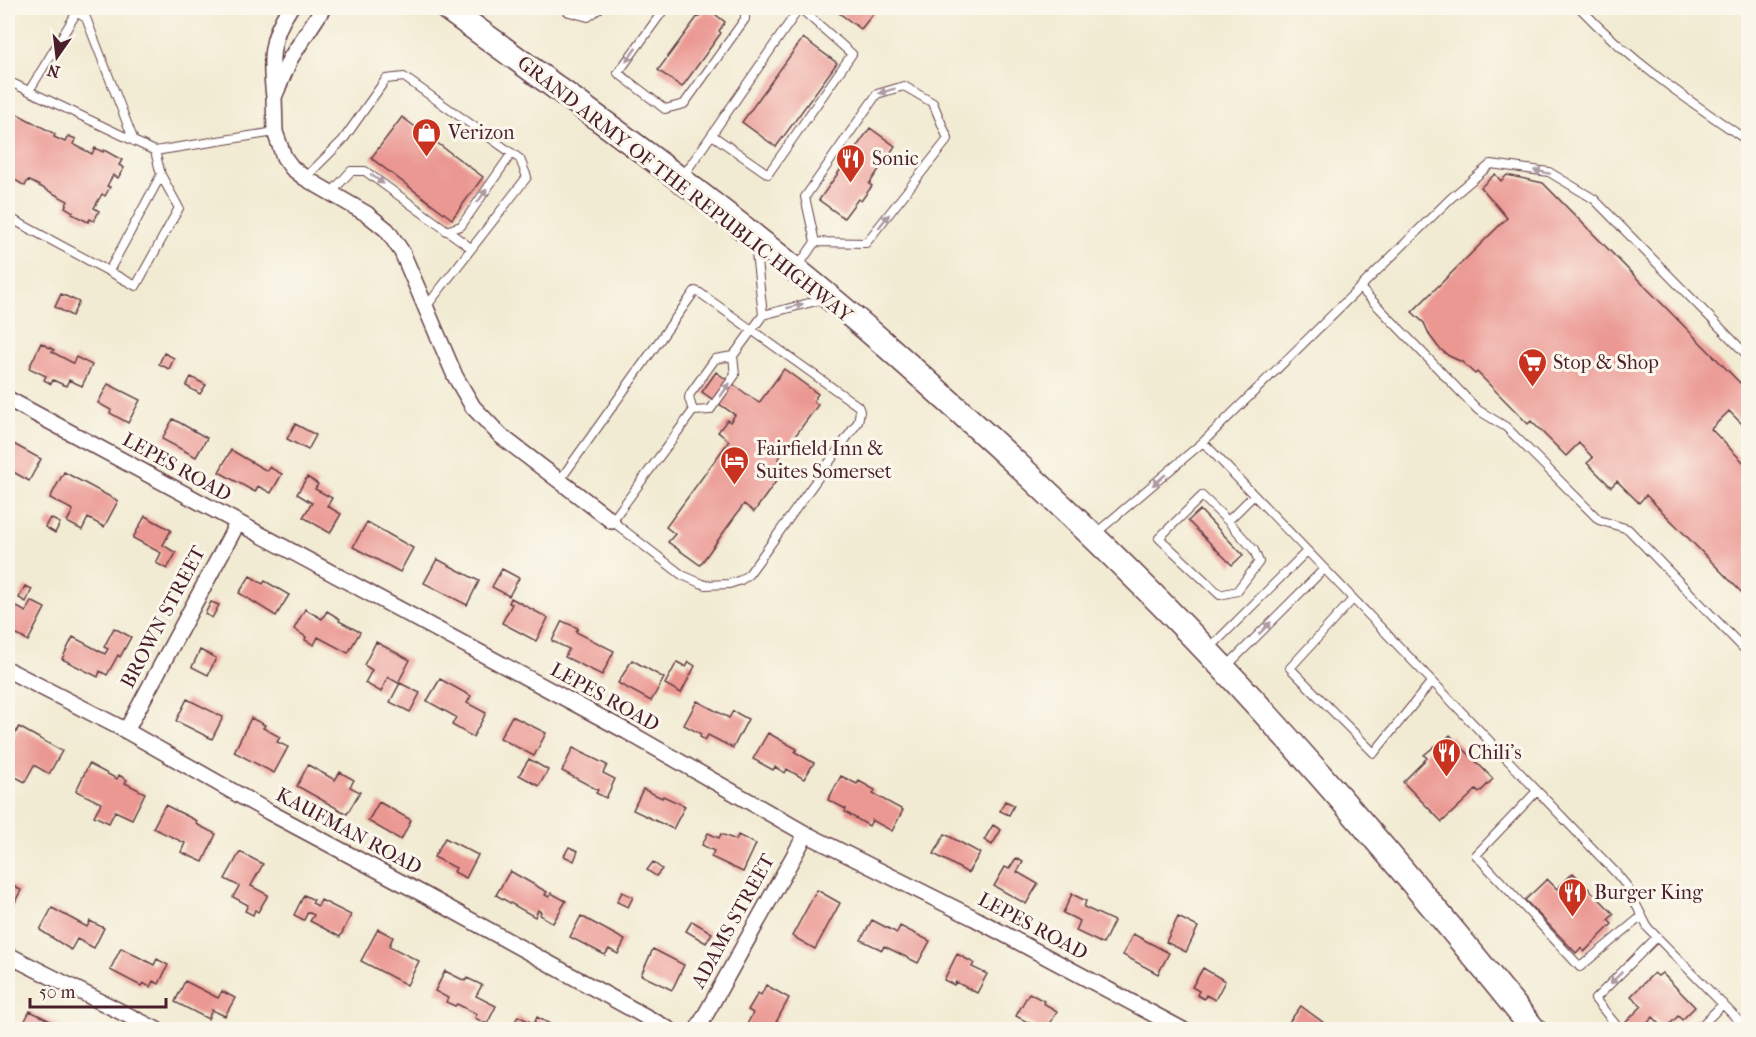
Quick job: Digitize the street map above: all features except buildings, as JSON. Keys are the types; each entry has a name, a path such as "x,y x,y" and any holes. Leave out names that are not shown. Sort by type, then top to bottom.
{"main road":[{"name":"GRAND ARMY OF THE REPUBLIC HIGHWAY","path":"447,8 680,180 795,270 888,347 1093,536 1206,651 1308,761 1394,860 1534,1029"}],"street":[{"path":"290,8 274,37 270,60 275,132 284,157 292,168 305,178 367,214 387,230 402,252 455,376 473,407 501,436 612,521"},
{"path":"274,97 290,59 323,8"},
{"name":"LEPES ROAD","path":"8,399 544,687 806,834 974,918 1183,1029"},
{"name":"BROWN STREET","path":"126,731 237,524"},
{"name":"KAUFMAN ROAD","path":"8,670 126,731 269,812 670,1029"},
{"name":"ADAMS STREET","path":"697,1029 806,834"},
{"path":"8,955 157,1029"}],"lane":[{"path":"69,8 86,18 134,141"},
{"path":"563,8 569,12 588,16 600,8"},
{"path":"665,8 618,73 665,109 684,104 745,19 745,8"},
{"path":"680,180 798,8 852,54 768,174 712,135"},
{"path":"1580,8 1607,37 1695,105 1749,141"},
{"path":"29,92 77,12"},
{"path":"305,178 343,140 386,79 404,77 520,159 527,177 426,307"},
{"path":"8,81 155,151 275,132"},
{"path":"795,270 815,242 805,197 876,94 904,86 933,103 948,138 866,243 815,242"},
{"path":"8,217 136,286 179,208 161,175 155,151"},
{"path":"446,231 461,226 512,153"},
{"path":"1093,536 1203,442 1451,198 1491,164 1549,172 1594,199 1749,356"},
{"path":"331,193 351,171 365,171 471,248"},
{"path":"108,271 161,175"},
{"path":"754,237 763,315"},
{"path":"1360,288 1478,410 1506,427 1599,519 1628,529 1749,653"},
{"path":"560,480 695,291 700,293 858,406 860,411 858,422 749,574 741,580 729,584 705,585 682,575 612,521 693,411"},
{"path":"693,411 710,410 735,375 733,356 763,315 828,297"},
{"path":"693,411 690,394 715,359 733,356"},
{"path":"1203,442 1626,885 1648,928 1748,1029"},
{"path":"1228,521 1254,495"},
{"path":"1202,496 1228,521 1254,550 1259,562 1237,591 1220,595 1159,538 1202,496"},
{"path":"1206,651 1307,551"},
{"path":"1224,670 1324,569"},
{"path":"1353,599 1290,668 1374,753 1432,681"},
{"path":"1537,791 1476,855 1580,967 1642,916"},
{"path":"1620,1029 1595,999 1657,937"},
{"path":"1694,1029 1703,1024 1723,1004"}],"place":[{"name":"Verizon","path":"427,158"},
{"name":"Sonic","path":"851,184"},
{"name":"Stop & Shop","path":"1532,388"},
{"name":"Fairfield Inn & Suites Somerset","path":"735,486"},
{"name":"Chili's","path":"1447,778"},
{"name":"Burger King","path":"1573,918"}]}
